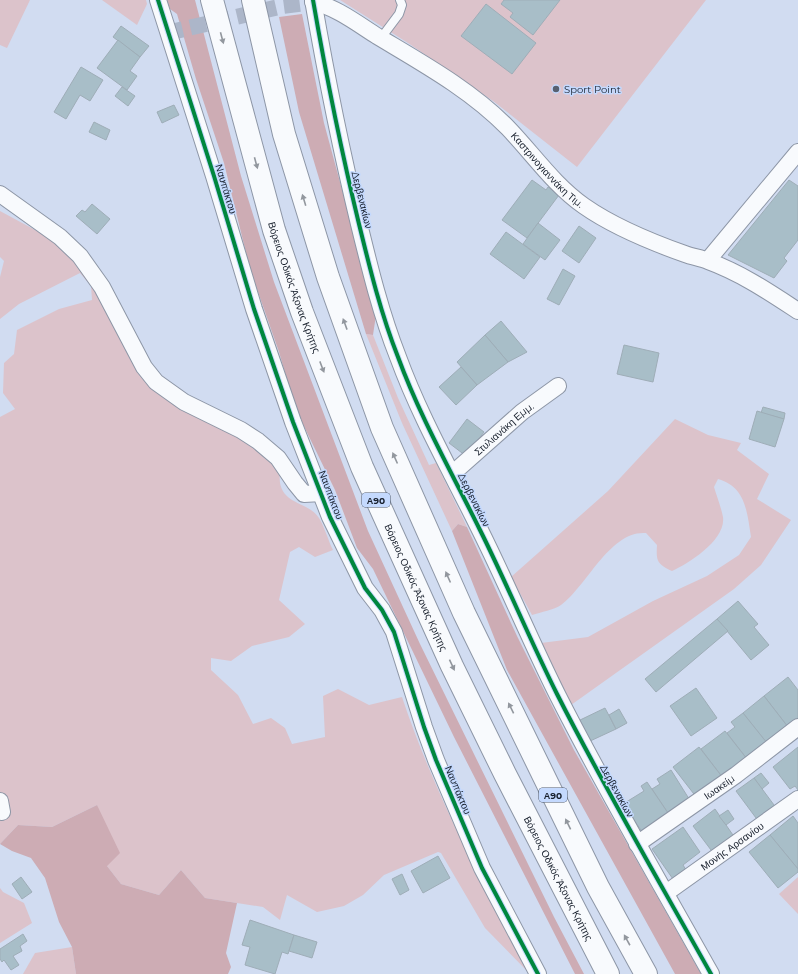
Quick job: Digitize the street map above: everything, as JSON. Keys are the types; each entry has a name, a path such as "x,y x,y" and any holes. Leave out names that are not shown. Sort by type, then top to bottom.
{"highway":[{"name":"Βόρειος Οδικός Άξονας Κρήτης","path":"212,0 274,230 306,325 362,467 385,521 485,734 608,974"},
{"name":"Α90","path":"253,0 284,134 328,277 382,428 464,613 598,887 646,974"}],"street":[{"name":"Ναυπάκτου","path":"158,0 252,301 293,422 322,493 330,517 365,588 382,610 394,632 436,760 482,868 538,974"},
{"name":"Καστρινογιαννάκη Τιμ.","path":"313,1 326,6 381,38 436,73 489,111 508,128 556,182 584,206 651,240 687,255 708,260 754,283 798,311"},
{"name":"Δερβενακίων","path":"313,1 330,99 378,298 406,377 422,414 481,532 556,693 637,844 711,974"},
{"path":"708,260 798,152"},
{"path":"0,194 60,237 80,256 102,287 144,367 156,382 184,402 258,440 278,458 304,494 322,493"},
{"name":"Στυλιανάκη Εμμ.","path":"452,474 522,412 558,386"},
{"name":"Ιωακείμ","path":"637,844 736,775 798,727"},
{"name":"Μονής Αρσανίου","path":"666,893 798,799"}],"lane":[{"path":"381,38 399,14 402,5 400,0"}],"shaded area":[{"path":"0,0 30,0 7,48 0,45"},
{"path":"102,0 146,0 147,4 137,25"},
{"path":"167,0 195,0 241,176 274,282 368,531 420,644 554,917 584,974 575,974 454,737 373,569 357,548 335,490 296,410 279,352 250,269 224,163 196,79 177,14 170,9"},
{"name":"Sport Point","path":"340,0 706,0 577,167 493,101 408,43"},
{"path":"302,14 324,123 376,315 373,335 366,334 299,112 279,17"},
{"path":"0,211 50,238 82,266 123,340 129,355 138,366 219,426 261,450 280,472 280,483 283,491 288,497 314,512 323,526 333,550 315,557 299,547 290,552 279,600 305,624 289,637 252,646 231,661 211,658 211,670 238,695 253,724 271,718 285,728 292,744 325,737 323,696 338,689 369,705 402,697 429,768 460,837 528,972 485,928 441,853 438,852 384,875 363,895 344,906 317,912 287,895 280,920 263,907 205,898 181,870 159,895 121,884 107,866 97,805 52,827 18,825 0,844 0,417 15,409 3,393 4,363 14,354 17,330 59,309 92,300 91,286 80,273 19,304 0,319 0,277 4,261 0,257"},
{"path":"366,334 373,335 398,398 429,465 436,463 467,527 458,524 452,531 402,423"},
{"path":"675,419 708,435 741,443 737,450 769,474 757,499 791,520 761,565 734,589 571,705 541,643 588,637 653,601 707,576 739,555 751,537 744,502 740,494 727,483 718,479 714,487 723,517 722,526 719,534 705,550 672,571 660,564 657,558 657,545 646,533 633,534 621,540 610,549 571,596 561,605 551,610 532,615 511,577 608,491"},
{"path":"458,524 467,527 517,636 574,750 701,974 675,974 507,670 452,531"},
{"path":"97,805 120,853 107,866 121,884 159,895 181,870 205,898 237,903 226,953 231,967 228,974 76,974 72,947 59,922 45,878 31,858 12,851 0,844 18,825 52,827"},
{"path":"798,877 798,914 779,894"},
{"path":"0,888 3,892 24,903 32,923 0,943"},
{"path":"72,947 76,974 23,974 35,953"}],"building":[{"path":"504,0 560,0 533,35 510,17 513,13 501,4"},
{"path":"486,4 536,43 512,74 461,36"},
{"path":"121,26 149,46 140,57 113,37"},
{"path":"118,40 140,57 130,71 137,76 127,90 97,68"},
{"path":"81,67 103,80 90,101 80,95 66,119 54,112"},
{"path":"122,87 135,96 128,106 115,96"},
{"path":"174,105 179,115 162,123 157,112"},
{"path":"94,122 110,130 106,140 89,132"},
{"path":"532,180 546,190 548,187 559,195 527,238 502,220"},
{"path":"789,180 798,186 798,240 784,258 787,261 774,278 728,255"},
{"path":"92,204 110,219 97,234 76,216 82,210 85,212"},
{"path":"538,223 560,240 545,260 523,244"},
{"path":"579,226 596,238 579,263 562,251"},
{"path":"506,232 540,257 524,279 490,254"},
{"path":"563,269 575,276 559,305 547,299"},
{"path":"501,321 527,352 508,362 485,335"},
{"path":"485,335 508,362 477,385 457,362"},
{"path":"624,345 659,353 653,382 617,374"},
{"path":"461,367 477,385 456,405 439,387"},
{"path":"763,407 785,413 784,419 761,413"},
{"path":"757,411 784,419 775,447 749,439"},
{"path":"467,419 484,432 466,456 449,443"},
{"path":"738,601 758,624 754,627 769,645 751,660 717,619"},
{"path":"717,619 728,631 656,692 645,679"},
{"path":"788,677 798,690 798,719 788,727 764,696"},
{"path":"696,688 717,718 691,736 670,706"},
{"path":"764,696 788,727 767,743 743,713"},
{"path":"605,708 616,729 588,742 578,721"},
{"path":"619,709 627,723 616,729 609,715"},
{"path":"743,713 767,743 747,759 727,733 735,727 731,722"},
{"path":"725,731 747,759 723,778 701,749"},
{"path":"699,747 723,778 697,798 673,767"},
{"path":"798,747 798,790 795,786 790,789 773,767"},
{"path":"671,770 691,802 670,816 652,789 660,784 657,779"},
{"path":"761,773 769,783 762,789 754,778"},
{"path":"754,778 777,809 759,822 736,791"},
{"path":"647,782 670,816 643,833 623,804 644,791 641,786"},
{"path":"715,809 735,838 714,854 693,826"},
{"path":"728,810 734,819 726,825 719,816"},
{"path":"793,816 798,823 798,869 770,835"},
{"path":"683,827 700,852 683,865 688,873 675,882 652,849"},
{"path":"770,835 798,869 798,872 778,888 749,852"},
{"path":"438,856 450,878 423,893 411,871"},
{"path":"402,874 409,890 400,895 392,879"},
{"path":"21,877 32,892 22,899 12,884"},
{"path":"250,920 294,935 288,954 282,952 275,974 245,965 250,947 242,945"},
{"path":"23,934 27,941 20,946 22,951 13,956 19,965 11,970 4,960 2,962 0,959 0,949"},
{"path":"294,935 317,942 312,958 289,951"}],"tunnel":[{"path":"167,33 283,6 313,2"}],"cycle path":[{"path":"158,0 214,176 254,309 293,422 330,517 365,588 382,610 394,632 436,760 482,868 538,974"},
{"path":"313,0 334,112 363,241 386,324 407,379 426,423 490,550 557,694 613,800 711,974"}],"place":[{"name":"Sport Point","path":"556,89"}]}
